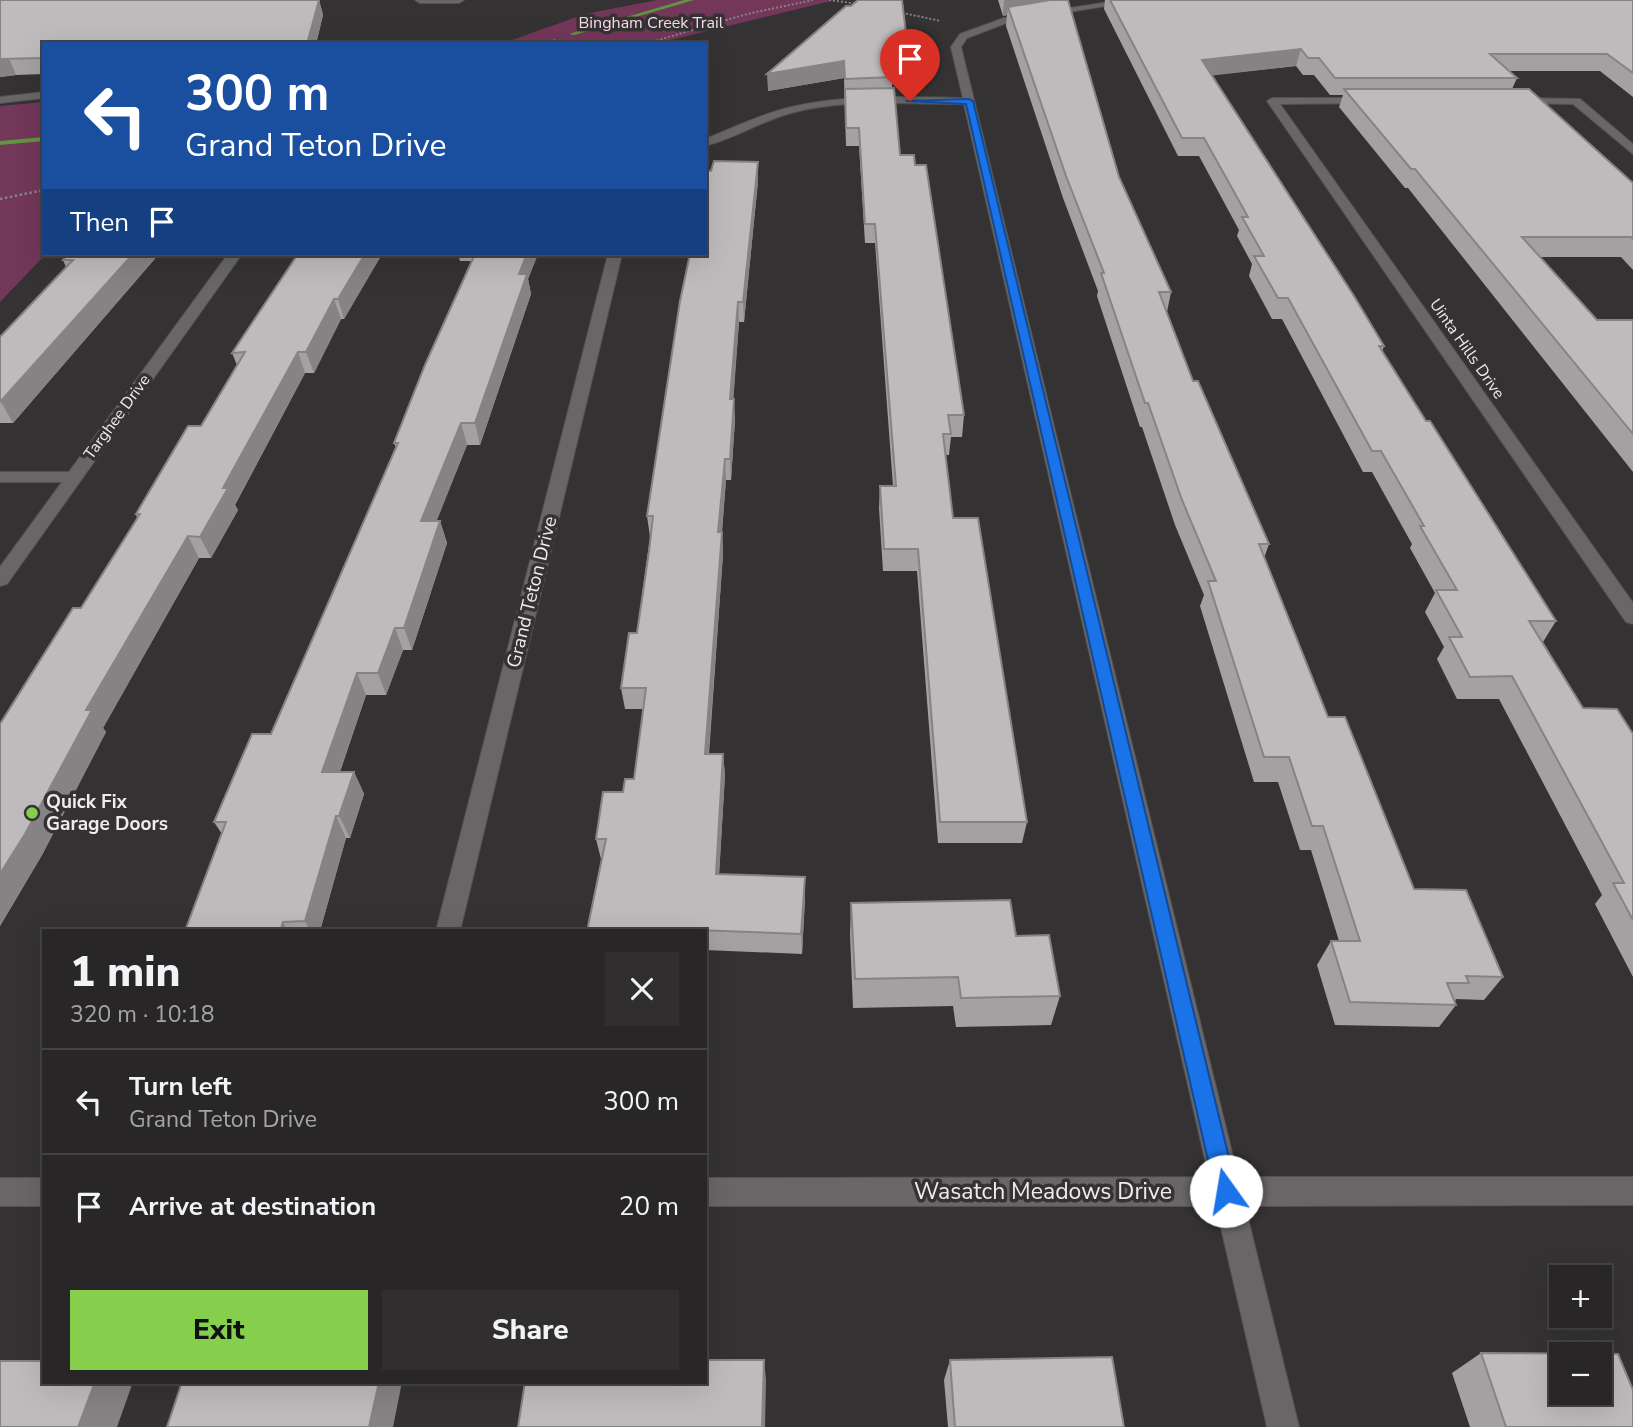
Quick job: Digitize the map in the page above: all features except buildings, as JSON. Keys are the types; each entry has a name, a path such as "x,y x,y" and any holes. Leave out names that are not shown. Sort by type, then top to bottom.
{"street":[{"path":"420,0 459,0"},
{"path":"1137,0 1015,17 976,29 959,39 956,47 1283,1427"},
{"path":"0,100 42,96"},
{"path":"707,142 788,111 816,105 861,101 969,101"},
{"name":"Uinta Hills Drive","path":"1382,101 1272,101 1633,617"},
{"path":"1507,101 1576,101 1633,150"},
{"name":"Targhee Drive","path":"0,580 234,256"},
{"name":"Grand Teton Drive","path":"448,929 615,256"},
{"path":"0,477 74,477"},
{"name":"Wasatch Meadows Drive","path":"707,1192 1633,1191"},
{"path":"0,1192 42,1192"}],"path":[{"path":"652,42 747,14 813,0"},
{"path":"829,0 862,4"},
{"path":"895,11 976,29"},
{"path":"0,199 42,190"}],"green space":[{"name":"Bingham Creek Trail","path":"657,0 835,0 662,42 507,42 585,14"},
{"path":"42,102 44,256 0,302 0,106"}],"waterway":[{"path":"572,34 691,0"},
{"path":"0,143 42,139"}],"place":[{"name":"Quick Fix Garage Doors","path":"32,813"}],"route":[{"path":"910,101 969,101 1226,1191"}]}
